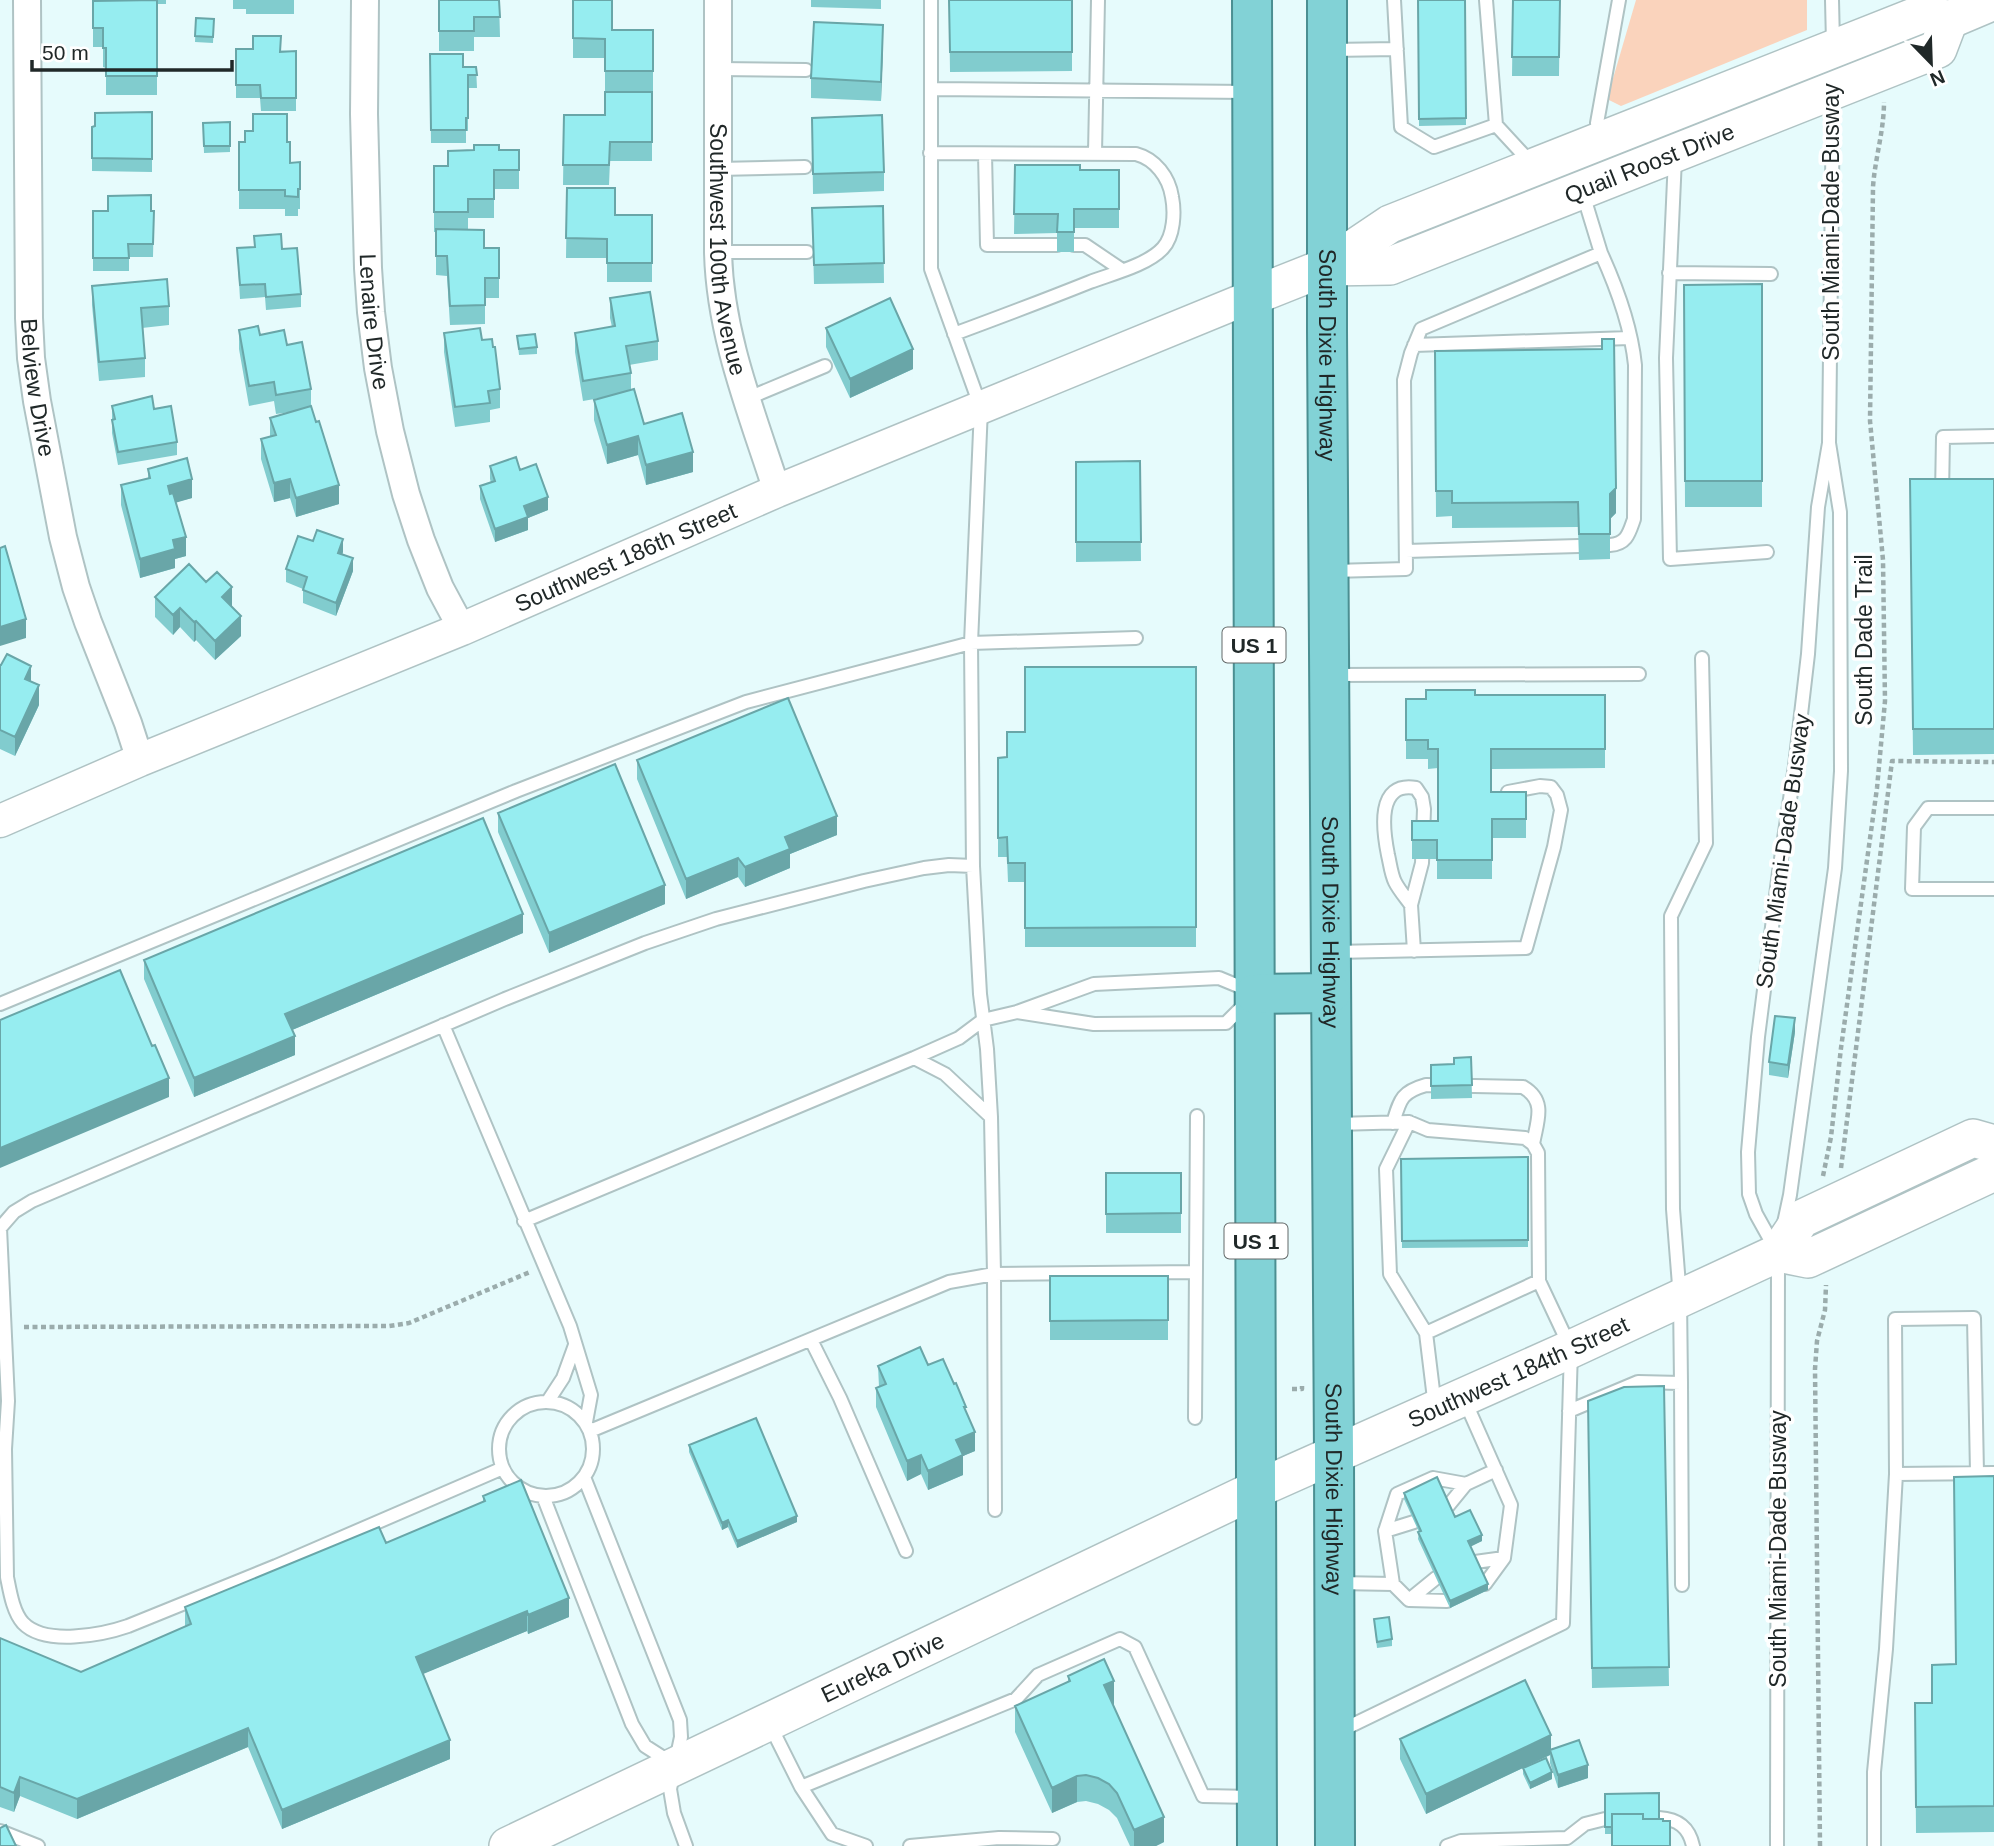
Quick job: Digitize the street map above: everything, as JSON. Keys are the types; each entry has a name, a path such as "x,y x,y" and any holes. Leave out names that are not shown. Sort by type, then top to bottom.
{"highway":[{"name":"US 1","path":"1252,0 1257,1846"},
{"name":"South Dixie Highway","path":"1327,0 1326,267 1335,1846"},
{"path":"1255,994 1331,993"}],"main road":[{"name":"Quail Roost Drive","path":"1253,296 1326,267 1390,223 1603,140 1833,70 1938,49 1973,7"},
{"name":"Quail Roost Drive","path":"1326,267 1390,266 1675,154 1833,70"},
{"name":"Southwest 184th Street","path":"1257,1489 1571,1349 1777,1253 1801,1219 1973,1138 1994,1144"},
{"path":"1777,1253 1808,1259 1994,1172"},
{"name":"Eureka Drive","path":"520,1843 1257,1489"}],"street":[{"name":"Belview Drive","path":"27,0 29,318 37,401 52,484 76,587 140,760"},
{"name":"Lenaire Drive","path":"365,0 364,114 368,268 378,368 390,430 418,529 440,588 462,629"},
{"name":"Southwest 100th Avenue","path":"718,0 718,252 726,323 777,491"},
{"name":"Southwest 186th Street","path":"0,821 140,760 462,629 777,491 1253,296"}],"lane":[{"path":"930,0 931,269 981,408 971,643 973,866 991,1117 995,1510"},
{"path":"1095,153 1098,0"},
{"path":"1394,0 1401,127 1434,147 1496,125"},
{"path":"1486,0 1496,125 1534,167"},
{"path":"1603,140 1597,122 1619,0"},
{"name":"South Miami-Dade Busway","path":"1777,1253 1756,1214 1749,1194 1748,1152 1758,1037 1798,744 1809,640 1818,507 1829,443 1832,0"},
{"path":"1327,50 1397,49"},
{"path":"718,69 806,70"},
{"path":"931,89 1252,92"},
{"path":"930,153 1136,154 1153,163 1165,177 1172,195 1172,224 1166,244 1153,257 954,334"},
{"path":"985,154 987,245 1057,245"},
{"path":"1675,154 1666,358 1670,559 1767,552"},
{"path":"718,169 805,167"},
{"path":"1582,191 1601,253 1615,283 1633,352 1633,519 1625,541 1610,545"},
{"path":"1074,245 1085,245 1122,270"},
{"path":"718,252 807,252"},
{"path":"1328,571 1406,569 1404,380 1421,329 1601,253"},
{"path":"1669,273 1771,274"},
{"path":"1414,345 1629,338"},
{"path":"747,399 825,366"},
{"path":"1942,505 1943,437 1994,436"},
{"name":"South Miami-Dade Busway","path":"1777,1846 1777,1253 1790,1195 1833,880 1842,771 1840,512 1829,443"},
{"path":"1406,551 1579,546"},
{"path":"0,1004 516,791 746,702 971,643 1136,638"},
{"path":"1682,1585 1680,1298 1673,1209 1671,916 1706,843 1702,658"},
{"path":"1329,675 1639,674"},
{"path":"1411,905 1394,880 1384,821 1386,803 1396,789 1405,786 1416,788 1422,797 1424,809 1422,863 1411,905 1414,951"},
{"path":"1331,952 1526,948 1562,810 1551,787 1540,786 1508,792"},
{"path":"1994,808 1928,808 1914,827 1912,889 1994,889"},
{"path":"503,1468 276,1566 128,1626 107,1633 66,1637 34,1630 18,1616 9,1592 7,1577 7,1390 0,1228 14,1212 32,1200 622,952 716,919 815,893 900,873 950,865 973,866"},
{"path":"524,1221 960,1038 983,1020 1017,1013 1094,984 1219,978 1255,994 1226,1023 1094,1024 1017,1013"},
{"path":"443,1025 570,1326 591,1395 588,1426"},
{"path":"914,1058 945,1074 991,1117"},
{"path":"1393,1123 1400,1100 1409,1091 1426,1085 1523,1087 1535,1096 1539,1109 1533,1143"},
{"path":"1195,1418 1197,1116"},
{"path":"1332,1124 1409,1122 1428,1130 1525,1138 1533,1143 1538,1153 1539,1281 1571,1349 1563,1623 1334,1735"},
{"path":"1409,1122 1386,1168 1390,1274 1426,1333 1449,1403 1496,1470 1511,1505 1504,1558 1485,1584"},
{"path":"588,1426 811,1340 949,1282 994,1274 1196,1272"},
{"path":"1426,1333 1539,1281"},
{"path":"1874,1846 1874,1772 1886,1648 1896,1474 1895,1319 1974,1318 1977,1473"},
{"path":"811,1340 840,1398 906,1551"},
{"path":"548,1401 564,1378 576,1345"},
{"path":"1569,1411 1638,1382 1681,1382"},
{"path":"548,1401 563,1404 576,1411 588,1426 594,1442 590,1466 584,1477 566,1491 543,1496 519,1488 510,1479 503,1468 499,1449 504,1427 512,1416 535,1402 548,1401"},
{"path":"1448,1506 1466,1484 1496,1470"},
{"path":"1896,1474 1994,1473"},
{"path":"584,1477 680,1720 681,1737 670,1789 674,1813 687,1846"},
{"path":"1447,1601 1409,1600 1393,1584 1385,1531 1397,1494 1433,1478 1466,1484"},
{"path":"543,1496 632,1724 645,1746 676,1766"},
{"path":"1385,1531 1414,1522"},
{"path":"1475,1562 1504,1558"},
{"path":"1409,1600 1436,1578"},
{"path":"1334,1583 1393,1584"},
{"path":"801,1787 1016,1699 1038,1675 1120,1639 1135,1647 1203,1796 1257,1797"},
{"path":"768,1722 801,1787 832,1834 866,1846"},
{"path":"1659,1818 1670,1819 1683,1826 1690,1835 1693,1846"},
{"path":"1447,1846 1461,1841 1567,1842 1585,1824 1605,1819"},
{"path":"0,1831 38,1846"},
{"path":"910,1846 999,1838 1053,1839"}],"path":[{"name":"South Dade Trail","path":"1821,1185 1831,1138 1878,777 1885,701 1883,560 1870,421 1873,187 1882,139 1885,90"},
{"path":"1840,1180 1892,761 1994,762"},
{"path":"23,1327 389,1326 410,1323 530,1271"},
{"path":"1820,1846 1815,1369 1826,1283"}],"shaded area":[{"path":"1636,0 1807,0 1807,30 1621,106 1607,99"}],"building":[{"path":"157,0 157,76 106,76 103,28 93,28 93,1"},
{"path":"439,0 499,0 500,17 474,17 474,31 439,31"},
{"path":"573,0 612,0 612,30 653,30 653,71 605,71 605,39 573,38"},
{"path":"949,0 1072,0 1072,52 950,52"},
{"path":"1418,0 1465,0 1466,118 1419,119"},
{"path":"1513,0 1560,0 1559,57 1512,57"},
{"path":"196,18 214,19 213,37 195,36"},
{"path":"814,22 883,25 881,82 811,78"},
{"path":"253,36 281,36 280,52 296,51 296,98 261,98 260,85 236,85 236,49 253,49"},
{"path":"430,54 463,54 463,67 476,67 477,75 468,75 466,130 431,130"},
{"path":"605,92 652,92 652,142 610,142 609,165 563,165 564,115 605,115"},
{"path":"152,112 152,159 92,158 95,113"},
{"path":"253,114 287,114 290,163 300,162 298,197 285,196 285,190 239,190 239,142 245,142 245,131 253,131"},
{"path":"882,115 884,172 813,174 812,118"},
{"path":"230,122 230,146 204,146 203,123"},
{"path":"474,145 499,145 499,150 519,150 519,170 494,170 494,199 468,199 468,212 434,212 434,166 448,166 448,151 474,150"},
{"path":"1015,165 1080,165 1080,170 1119,170 1119,209 1074,209 1074,232 1057,232 1058,214 1014,214"},
{"path":"567,188 615,188 615,215 652,215 652,263 607,263 607,239 566,238"},
{"path":"151,195 151,211 154,211 153,244 128,244 129,258 93,258 93,211 108,211 108,196"},
{"path":"883,206 884,263 814,265 812,208"},
{"path":"436,229 484,230 484,248 499,248 499,278 485,278 485,305 450,306 447,256 436,256"},
{"path":"281,234 282,249 297,248 301,294 266,297 265,284 240,285 237,248 255,247 254,236"},
{"path":"167,279 169,306 141,308 145,358 99,362 92,286"},
{"path":"1762,284 1762,481 1685,481 1684,285"},
{"path":"650,292 658,341 626,346 631,373 583,381 575,333 615,326 610,298"},
{"path":"890,298 913,349 850,379 826,328"},
{"path":"258,326 260,335 284,330 287,345 302,342 311,389 276,395 274,382 249,386 239,330"},
{"path":"480,328 482,340 492,339 495,347 500,389 488,391 490,403 455,407 444,333"},
{"path":"535,334 537,347 519,349 517,336"},
{"path":"1602,339 1614,339 1616,488 1610,494 1610,534 1579,534 1578,502 1452,503 1452,491 1436,491 1435,351 1602,349"},
{"path":"634,389 644,424 682,413 693,452 646,465 638,436 607,445 594,400"},
{"path":"152,396 154,409 171,406 177,442 118,452 112,406"},
{"path":"311,406 316,422 319,421 339,485 296,498 290,479 274,483 261,439 276,435 270,418"},
{"path":"516,457 520,470 536,464 548,497 524,506 528,517 495,529 480,486 495,481 490,466"},
{"path":"187,458 192,479 168,486 170,494 173,493 186,537 173,540 175,549 140,559 121,485 150,478 148,469"},
{"path":"1140,461 1141,542 1076,542 1076,462"},
{"path":"1910,479 1994,479 1994,729 1913,729"},
{"path":"317,530 343,539 338,553 353,558 336,603 303,590 307,577 286,569 298,536 313,541"},
{"path":"5,546 26,619 0,627 0,548"},
{"path":"189,564 206,582 217,572 232,587 222,597 241,616 215,641 180,608 173,615 155,597"},
{"path":"7,654 31,666 25,679 39,685 15,737 0,730 0,665"},
{"path":"1025,667 1196,667 1196,927 1025,928 1025,863 1008,863 1007,837 998,838 998,758 1007,757 1007,732 1025,732"},
{"path":"1426,690 1475,690 1475,695 1605,695 1605,749 1491,749 1491,792 1526,792 1526,819 1492,819 1492,860 1437,860 1437,840 1412,840 1412,821 1438,821 1438,749 1428,749 1428,740 1406,740 1406,699 1426,699"},
{"path":"788,698 837,816 785,837 790,849 745,867 738,858 686,879 637,760"},
{"path":"615,764 665,885 549,933 498,813"},
{"path":"483,818 523,914 285,1014 295,1036 194,1078 144,960"},
{"path":"120,970 152,1046 155,1045 169,1078 0,1148 0,1020"},
{"path":"1775,1016 1795,1018 1788,1065 1769,1062"},
{"path":"1471,1057 1472,1085 1431,1086 1431,1065 1454,1064 1454,1058"},
{"path":"1528,1157 1528,1240 1402,1241 1401,1159"},
{"path":"1106,1173 1181,1173 1181,1213 1106,1214"},
{"path":"1050,1276 1168,1276 1168,1320 1050,1321"},
{"path":"920,1347 928,1365 943,1359 954,1384 956,1383 975,1432 956,1440 963,1455 928,1471 921,1455 907,1461 876,1388 886,1384 878,1366"},
{"path":"1664,1386 1669,1667 1592,1668 1588,1401 1624,1387"},
{"path":"756,1418 797,1516 737,1541 728,1520 722,1523 689,1445"},
{"path":"1994,1476 1994,1806 1916,1807 1915,1703 1932,1703 1932,1665 1956,1664 1954,1477"},
{"path":"1437,1477 1455,1517 1470,1510 1482,1535 1468,1541 1488,1584 1450,1601 1418,1532 1421,1531 1404,1493"},
{"path":"521,1480 569,1598 528,1615 527,1611 416,1657 450,1740 282,1810 248,1728 77,1799 20,1777 14,1793 0,1787 0,1638 81,1672 191,1624 185,1607 379,1527 386,1543 485,1501 483,1496"},
{"path":"1389,1617 1392,1639 1377,1642 1374,1619"},
{"path":"1104,1659 1114,1681 1104,1685 1164,1817 1134,1830 1117,1793 1109,1784 1098,1778 1077,1776 1052,1788 1015,1706 1070,1681 1068,1676"},
{"path":"1525,1680 1551,1735 1426,1794 1400,1739"},
{"path":"1579,1740 1588,1765 1558,1775 1550,1750"},
{"path":"1546,1758 1552,1772 1530,1783 1523,1768"},
{"path":"1659,1793 1659,1819 1643,1819 1643,1814 1612,1814 1612,1827 1605,1827 1605,1794"},
{"path":"1612,1814 1643,1814 1643,1819 1670,1821 1670,1846 1612,1846"},
{"path":"6,1825 16,1846 0,1846 0,1828"}]}
